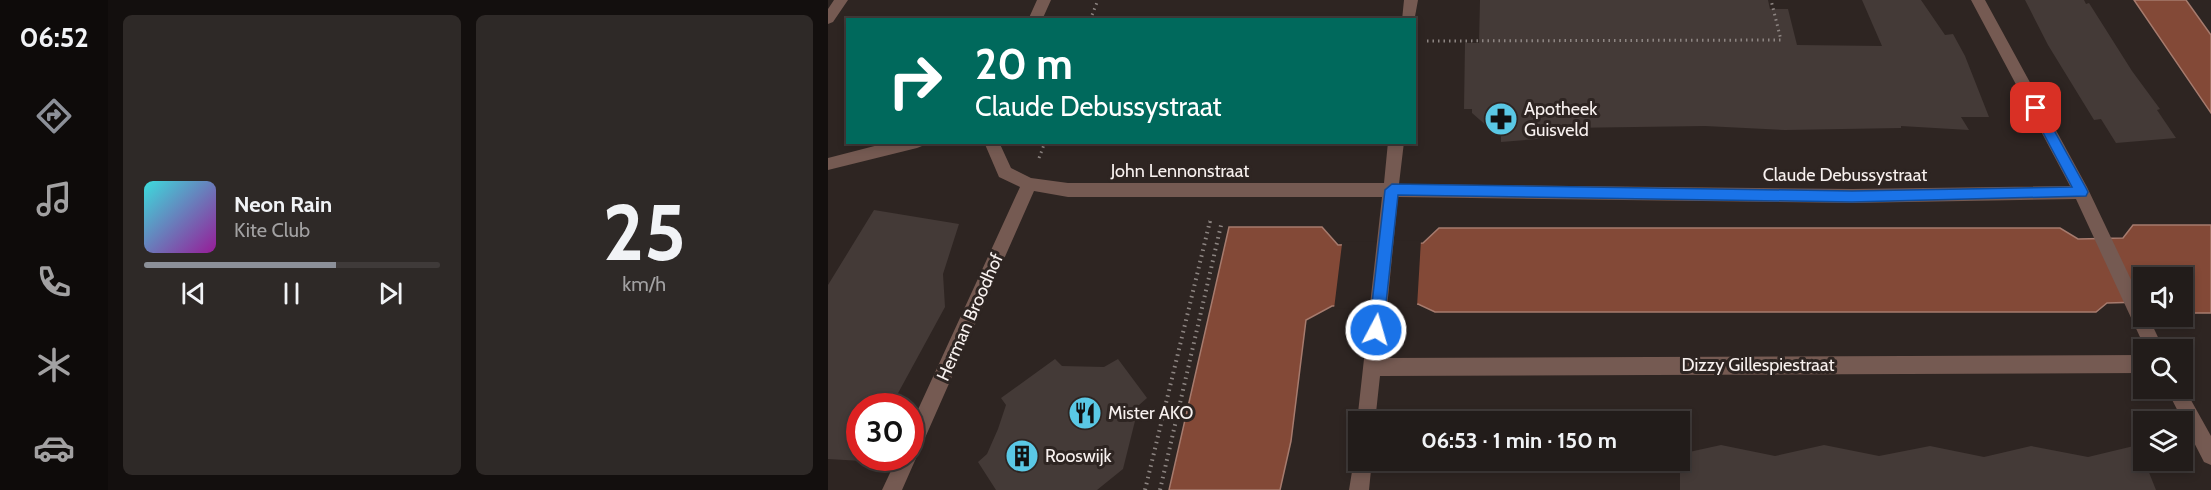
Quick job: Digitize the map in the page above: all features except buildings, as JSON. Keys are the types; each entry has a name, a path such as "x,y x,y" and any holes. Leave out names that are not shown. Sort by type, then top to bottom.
{"street":[{"path":"828,20 841,0"},
{"path":"1036,18 1044,0"},
{"path":"1409,18 1411,0"},
{"path":"1978,0 2081,192 2150,339"},
{"path":"829,166 910,144"},
{"name":"John Lennonstraat","path":"992,144 1005,172 1029,184 1068,190 1392,190"},
{"path":"1367,411 1396,144"},
{"name":"Herman Broodhof","path":"924,419 1029,184"},
{"name":"Claude Debussystraat","path":"1392,190 1852,196 2081,192"},
{"name":"Dizzy Gillespiestraat","path":"1372,367 2133,363"},
{"path":"2181,399 2211,455"},
{"path":"892,490 901,471"},
{"path":"1359,490 1361,471"}],"path":[{"path":"1091,18 1098,0"},
{"path":"1426,41 1781,40 1771,0"},
{"path":"1145,490 1217,191"},
{"path":"1160,490 1221,221 1233,220"}],"shaded area":[{"path":"2134,0 2186,0 2211,35 2211,113"},
{"path":"2133,225 2211,225 2211,313 2193,313 2193,267 2133,267 2133,302 2107,303 2096,312 1435,312 1418,304 1332,306 1306,320 1291,441 1280,490 1169,490 1229,227 1322,227 1338,245 1423,243 1439,228 2060,228 2078,239 2123,238"}],"pier":[{"path":"1421,240 1417,307 1334,309 1342,244 1339,242"}],"place":[{"name":"Apotheek Guisveld","path":"1501,119"},
{"name":"Mister AKO","path":"1085,413"},
{"name":"Rooswijk","path":"1022,456"}],"route":[{"path":"1376,330 1392,190 1852,196 2081,192 2036,108"}]}
